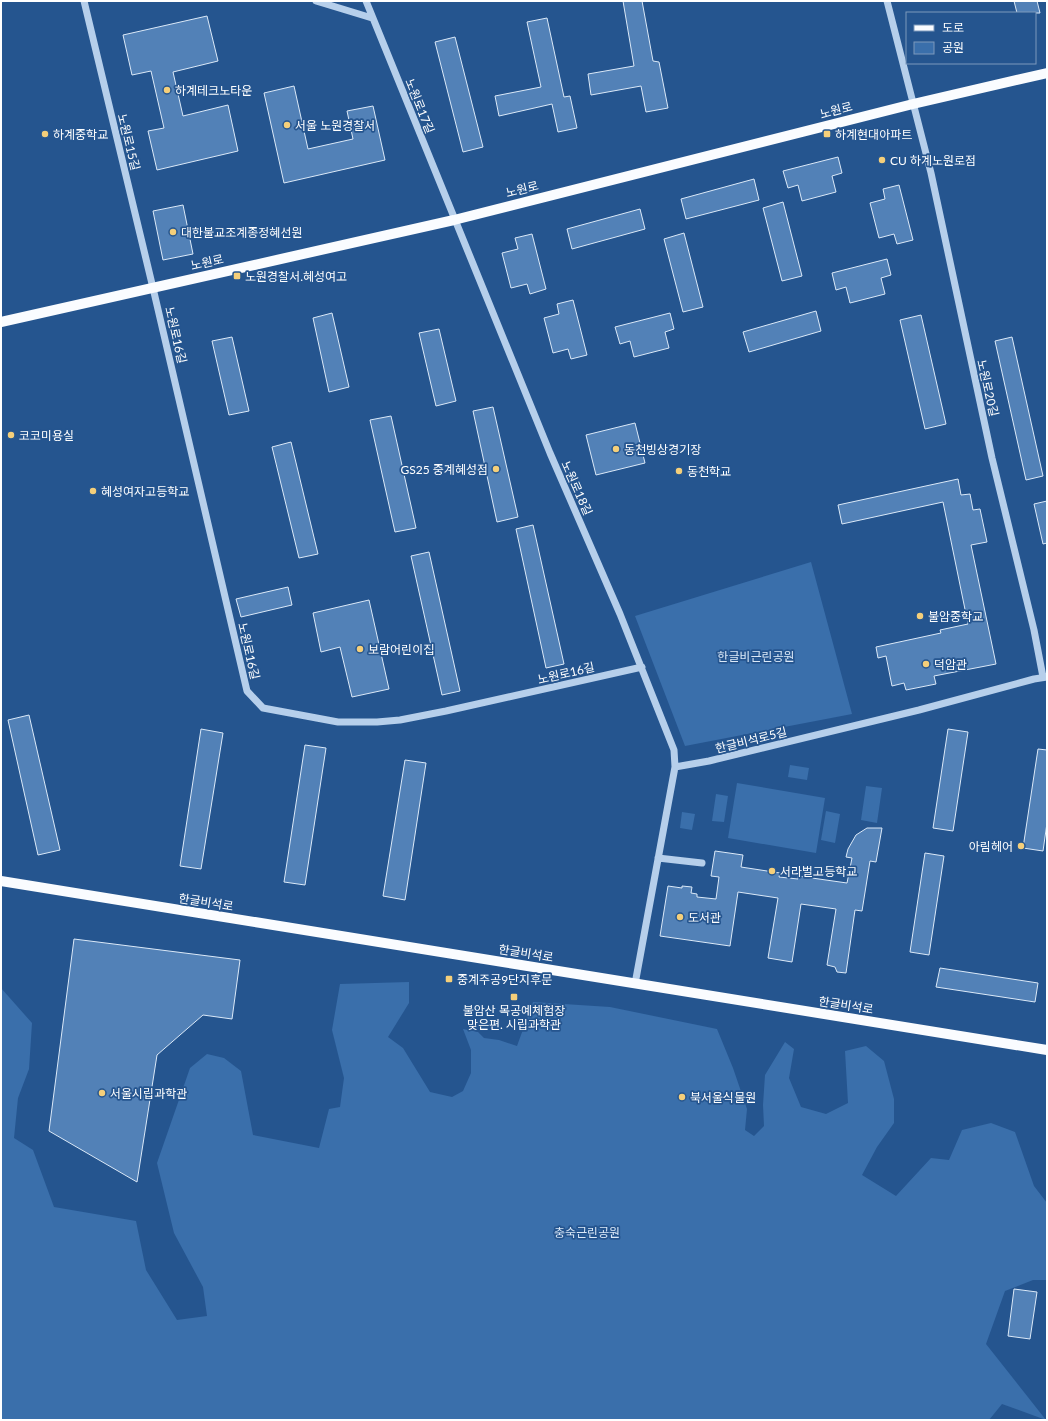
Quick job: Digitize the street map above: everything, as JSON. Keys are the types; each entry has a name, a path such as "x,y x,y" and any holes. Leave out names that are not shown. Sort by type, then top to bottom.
{"main road":[{"name":"노원로","path":"1,322 454,220 913,104 1047,73"},
{"name":"한글비석로","path":"1,881 1047,1050"}],"street":[{"name":"노원로15길","path":"84,1 153,288"},
{"path":"316,1 372,18"},
{"name":"노원로17길","path":"366,1 454,220"},
{"name":"노원로20길","path":"887,1 931,174 990,450 1045,677"},
{"name":"노원로18길","path":"454,220 550,453 618,607 668,732 674,750 675,767"},
{"name":"노원로16길","path":"153,288 247,692 263,708 338,722 400,720 642,667"},
{"name":"한글비석로5길","path":"675,767 709,761 919,710 1045,677"},
{"path":"635,984 675,767"},
{"path":"658,858 702,863"}],"green space":[{"name":"한글비근린공원","path":"811,562 852,714 685,746 635,616"},
{"path":"790,765 809,768 807,780 788,777"},
{"path":"737,783 825,798 816,853 728,838"},
{"path":"866,786 882,788 877,823 861,820"},
{"path":"716,794 728,796 724,822 712,821"},
{"path":"826,811 840,814 835,843 821,840"},
{"path":"682,812 695,814 692,830 680,828"},
{"name":"충숙근린공원","path":"409,982 409,1003 388,1037 403,1048 430,1092 452,1097 463,1091 471,1073 471,1050 463,1029 478,1032 484,1038 499,1040 517,1046 533,1002 610,1007 717,1029 733,1068 747,1109 745,1130 754,1136 764,1126 763,1105 765,1075 785,1042 794,1049 789,1078 801,1107 826,1114 848,1103 845,1051 866,1046 884,1061 894,1099 894,1123 877,1147 862,1175 896,1196 931,1158 949,1160 962,1130 991,1123 1015,1132 1034,1186 1047,1203 1047,1280 1033,1280 1005,1291 986,1344 1046,1420 1002,1404 989,1420 1,1420 1,988 32,1023 29,1069 18,1098 14,1138 33,1150 54,1207 136,1221 146,1270 177,1320 207,1316 203,1287 174,1233 157,1163 190,1068 207,1054 224,1058 241,1071 253,1135 319,1148 329,1109 340,1107 344,1078 332,1030 340,984"}],"building":[{"path":"623,1 642,1 653,61 659,62 668,108 646,112 641,86 591,95 588,74 634,66"},
{"path":"1014,1 1037,1 1040,13 1036,12 1017,12"},
{"name":"하계테크노타운","path":"207,16 218,61 173,72 183,116 228,105 238,151 157,170 148,131 164,128 151,71 132,75 123,35"},
{"path":"547,18 564,97 570,96 577,128 558,132 552,104 499,116 495,96 541,87 527,22"},
{"path":"455,37 483,147 463,152 435,42"},
{"name":"서울 노원경찰서","path":"294,86 308,149 353,139 347,111 373,106 385,160 284,183 264,93"},
{"path":"838,157 842,173 832,176 836,192 802,201 798,185 788,188 783,171"},
{"path":"754,179 759,200 686,219 681,199"},
{"path":"899,185 913,240 897,244 894,234 879,238 870,203 885,199 883,189"},
{"path":"783,202 802,276 782,281 763,208"},
{"name":"대한불교조계종정혜선원","path":"183,205 193,254 163,260 153,211"},
{"path":"640,209 645,229 572,249 567,229"},
{"path":"684,233 703,307 683,312 664,239"},
{"path":"532,234 546,289 530,294 527,284 511,288 502,253 518,249 515,238"},
{"path":"887,259 891,275 881,278 885,294 850,303 846,287 836,290 832,273"},
{"path":"573,300 587,355 571,359 568,349 553,353 544,318 559,314 557,304"},
{"path":"816,311 821,331 749,352 743,332"},
{"path":"332,313 349,387 329,392 313,318"},
{"path":"670,313 674,329 665,332 669,348 634,357 630,341 620,344 615,327"},
{"path":"921,315 946,424 925,429 900,320"},
{"path":"439,329 456,401 436,406 419,333"},
{"path":"232,337 249,411 229,415 212,341"},
{"path":"1012,337 1043,476 1026,480 995,341"},
{"path":"493,407 518,517 497,522 473,411"},
{"path":"391,416 416,528 395,532 370,420"},
{"name":"동천빙상경기장","path":"635,423 645,463 596,475 586,435"},
{"path":"291,442 318,554 299,558 272,447"},
{"path":"958,479 961,495 970,494 973,510 980,509 987,542 971,545 996,664 934,676 936,684 906,690 904,683 892,686 886,656 878,658 876,647 941,633 940,630 968,624 943,502 842,524 838,505"},
{"path":"1047,501 1047,543 1043,544 1034,504"},
{"path":"533,525 564,664 546,668 516,529"},
{"path":"429,552 460,691 442,695 411,556"},
{"path":"288,587 292,605 241,617 236,599"},
{"name":"보람어린이집","path":"369,600 389,689 352,697 340,647 321,652 313,613"},
{"path":"29,715 60,850 38,855 8,720"},
{"path":"201,729 223,733 201,869 180,866"},
{"path":"948,729 968,732 953,831 933,828"},
{"path":"305,745 326,748 305,885 284,882"},
{"path":"1038,749 1047,750 1047,823 1043,851 1023,848"},
{"path":"405,760 426,763 405,900 383,896"},
{"path":"867,828 882,828 876,862 870,861 862,911 855,910 846,973 837,972 835,967 827,965 836,909 801,904 792,962 768,958 778,898 738,892 730,946 660,936 668,886 682,888 682,886 692,887 691,893 697,894 697,897 716,899 719,877 711,876 715,851 743,855 741,867 780,873 779,877 798,879 798,876 847,883 852,858 846,857 848,849 856,835"},
{"path":"925,853 944,856 929,955 910,952"},
{"name":"서울시립과학관","path":"74,939 240,960 232,1019 203,1015 157,1055 137,1182 49,1131"},
{"path":"940,968 1038,983 1035,1002 936,987"},
{"path":"1014,1289 1037,1292 1030,1339 1008,1336"}],"place":[{"name":"하계테크노타운","path":"167,90"},
{"name":"서울 노원경찰서","path":"287,125"},
{"name":"하계중학교","path":"45,134"},
{"name":"하계현대아파트","path":"827,134"},
{"name":"CU 하계노원로점","path":"882,160"},
{"name":"대한불교조계종정혜선원","path":"173,232"},
{"name":"노원경찰서.혜성여고","path":"237,276"},
{"name":"코코미용실","path":"11,435"},
{"name":"동천빙상경기장","path":"616,449"},
{"name":"GS25 중계혜성점","path":"496,469"},
{"name":"동천학교","path":"679,471"},
{"name":"혜성여자고등학교","path":"93,491"},
{"name":"불암중학교","path":"920,616"},
{"name":"보람어린이집","path":"360,649"},
{"name":"덕암관","path":"926,664"},
{"name":"아림헤어","path":"1021,846"},
{"name":"서라벌고등학교","path":"772,871"},
{"name":"도서관","path":"680,917"},
{"name":"중계주공9단지후문","path":"449,979"},
{"name":"불암산 목공예체험장 맞은편. 시립과학관","path":"514,997"},
{"name":"서울시립과학관","path":"102,1093"},
{"name":"북서울식물원","path":"682,1097"}]}
